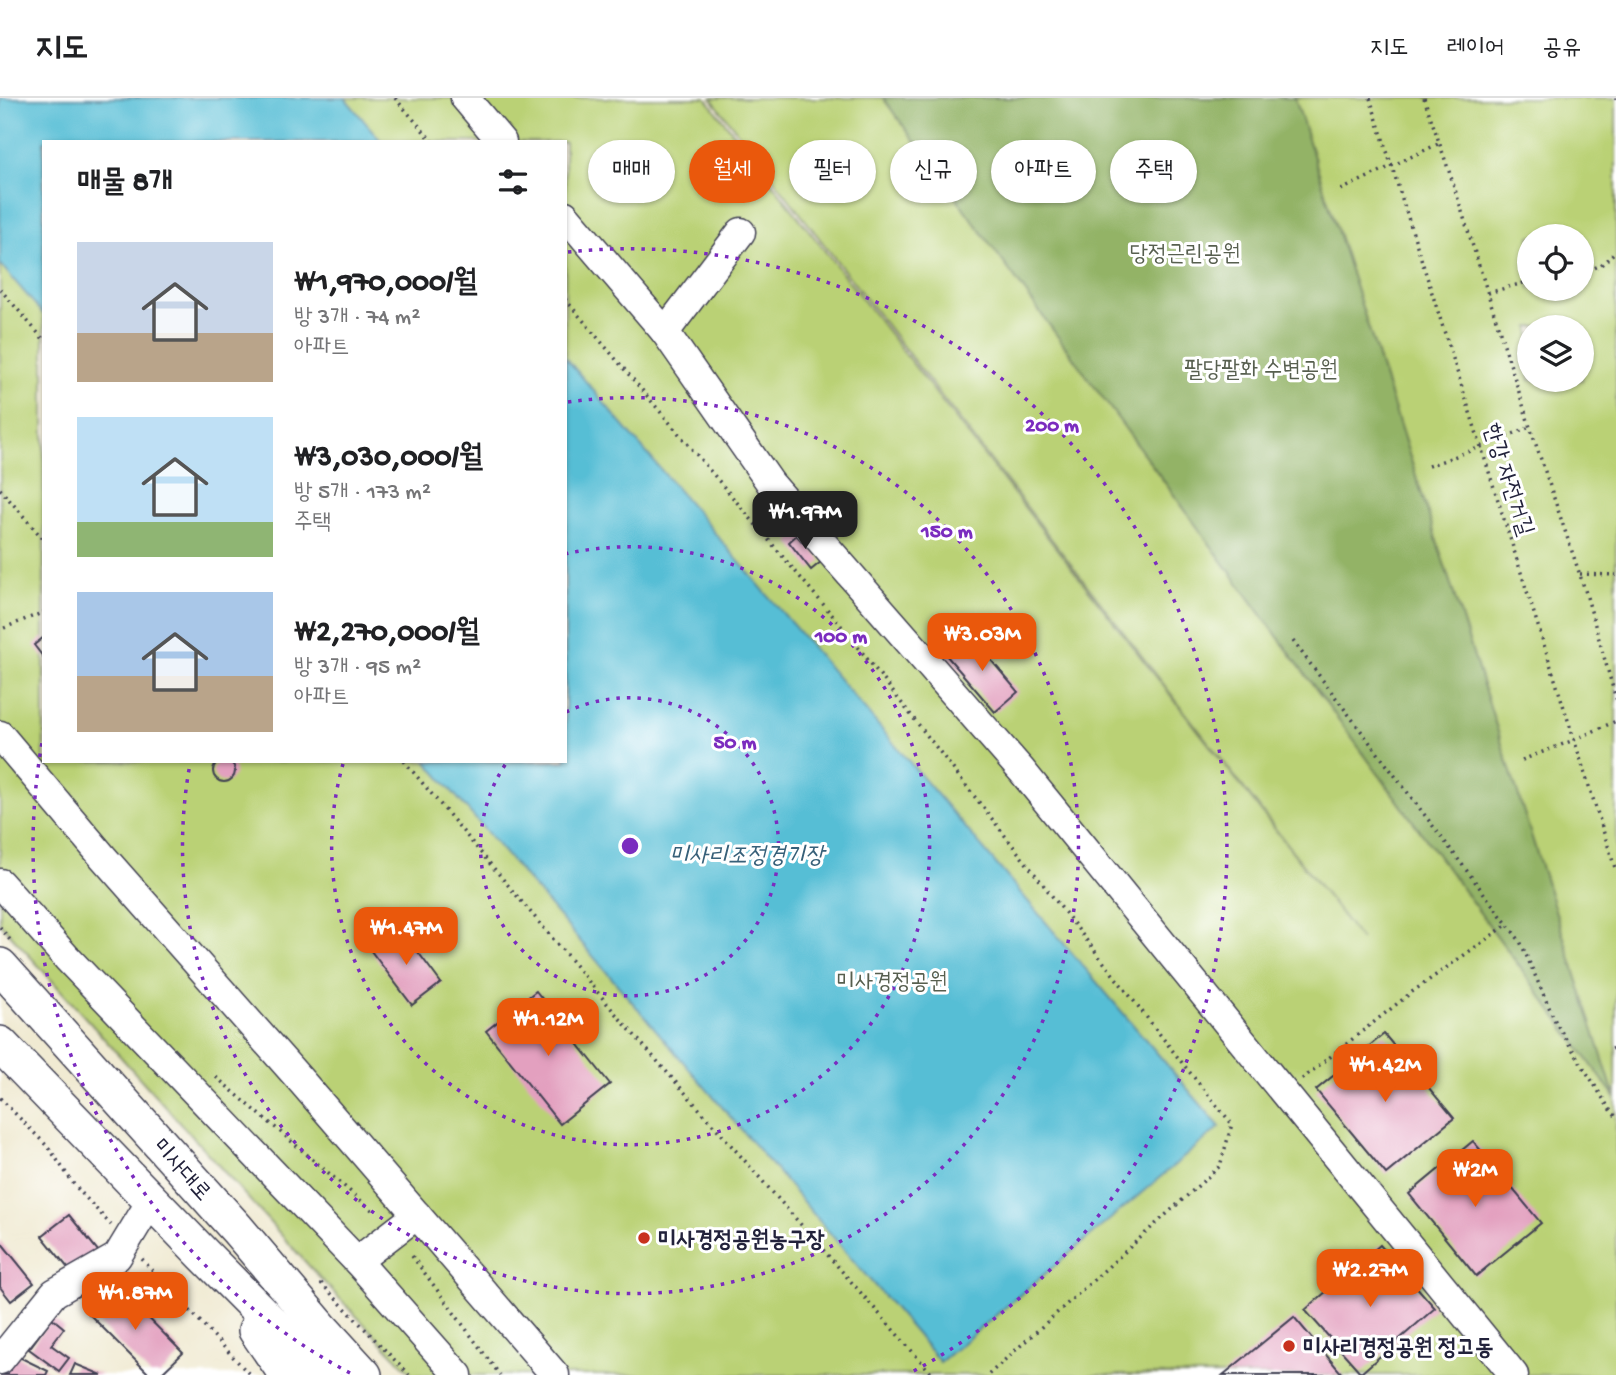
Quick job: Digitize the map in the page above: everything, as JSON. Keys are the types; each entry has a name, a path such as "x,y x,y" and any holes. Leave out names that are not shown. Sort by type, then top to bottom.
{"main road":[{"name":"미사대로","path":"0,966 237,1229 364,1375"},
{"name":"미사대로","path":"0,1044 323,1375"},
{"path":"237,1229 313,1292 386,1375"},
{"path":"204,1255 287,1375"}],"lane":[{"path":"465,98 500,140"},
{"path":"567,217 665,332 771,484 1018,767 1514,1375"},
{"path":"665,332 741,232"},
{"path":"0,735 103,857 555,1375"},
{"path":"0,883 67,958 357,1261 458,1375"},
{"path":"0,1360 54,1293 117,1257 151,1201"},
{"path":"357,1261 417,1215"}],"path":[{"path":"395,98 431,140"},
{"name":"한강 자전거길","path":"1370,98 1616,871"},
{"path":"1424,98 1579,574 1616,699"},
{"path":"1341,190 1440,143"},
{"path":"1594,268 1616,251"},
{"path":"1488,292 1517,284"},
{"path":"0,289 42,338"},
{"path":"567,301 844,629 1232,1124 1220,1166 988,1375"},
{"path":"1428,466 1530,427"},
{"path":"0,489 42,538"},
{"path":"1579,574 1616,575"},
{"path":"4,628 42,613"},
{"path":"1293,641 1521,941 1556,1023 1616,1116"},
{"path":"1522,760 1616,721"},
{"path":"406,763 615,1013 933,1375"},
{"path":"1283,1093 1412,992 1508,924"},
{"path":"216,1077 372,1210"},
{"path":"412,1256 500,1375"}],"green space":[{"name":"미사경정공원","path":"0,98 706,98 739,140 689,140 689,203 775,203 775,187 1361,940 792,203 876,203 876,140 789,140 789,199 775,181 775,140 743,140 711,98 1616,98 1616,1375 413,1375 319,1277 0,923"},
{"name":"당정근린공원","path":"883,98 1295,98 1615,1097 960,203 977,203 977,140 914,140"}],"water":[{"path":"0,98 345,98 380,140 42,140 42,313 0,264"},
{"name":"미사리조정경기장","path":"567,359 1220,1127 940,1362 428,763 567,763"}],"building":[{"path":"800,532 822,561 811,570 789,542"},
{"path":"970,635 1018,692 995,712 946,655"},
{"path":"42,639 42,655 34,645"},
{"path":"216,763 232,763 232,779 224,782 216,779 213,771"},
{"path":"401,929 441,983 412,1005 371,951"},
{"path":"536,991 610,1084 560,1124 486,1031"},
{"path":"1384,1034 1454,1118 1386,1174 1316,1090"},
{"path":"1473,1141 1541,1223 1476,1276 1409,1194"},
{"path":"69,1215 99,1252 72,1273 42,1236"},
{"path":"0,1241 34,1283 11,1301 0,1287"},
{"path":"1380,1245 1435,1308 1361,1373 1305,1310"},
{"path":"116,1285 183,1353 160,1375 150,1375 88,1313"},
{"name":"미사리경정공원 정고동","path":"1294,1317 1343,1375 1223,1375"},
{"path":"52,1318 64,1328 51,1345 69,1358 59,1371 29,1349"},
{"path":"11,1353 48,1371 46,1375 0,1375"},
{"path":"75,1364 102,1375 70,1375"}],"place":[{"name":"미사경정공원농구장","path":"644,1238"},
{"name":"미사리경정공원 정고동","path":"1289,1346"}],"park label":[{"name":"팔당팔화 수변공원","path":"1261,368"}]}
